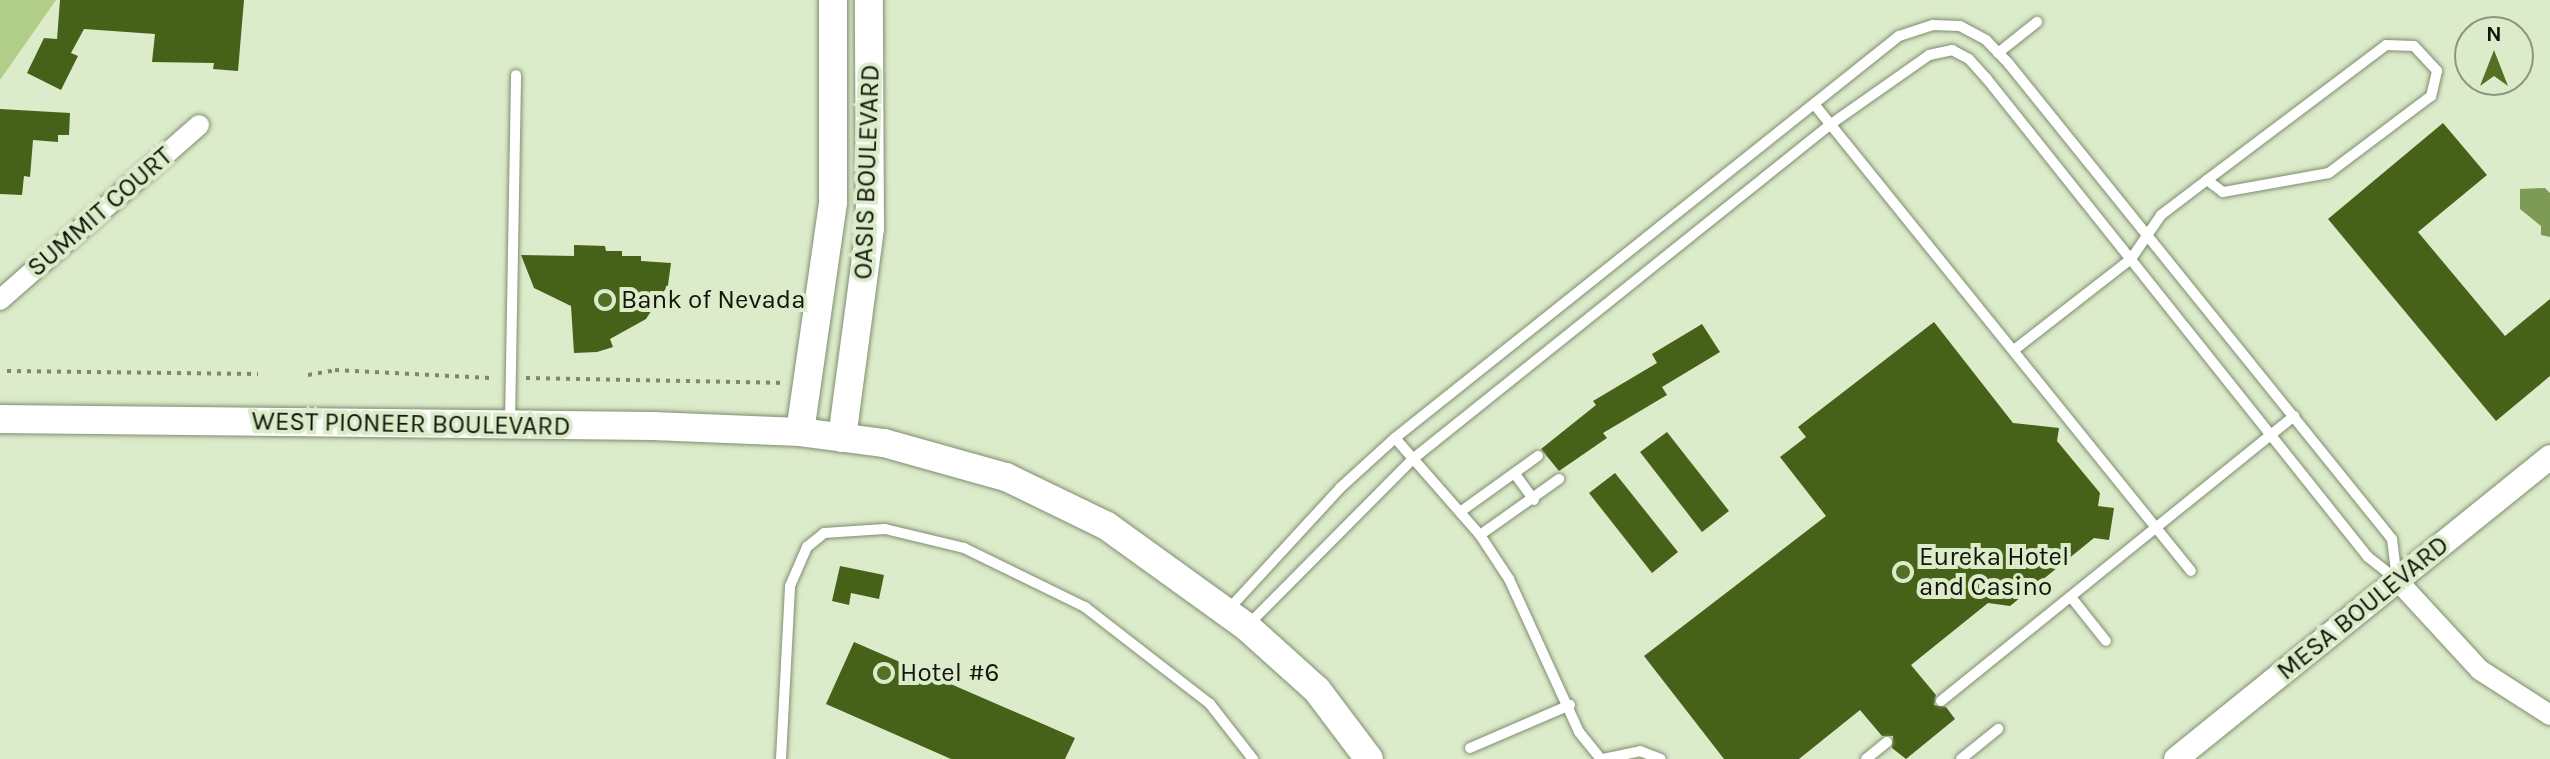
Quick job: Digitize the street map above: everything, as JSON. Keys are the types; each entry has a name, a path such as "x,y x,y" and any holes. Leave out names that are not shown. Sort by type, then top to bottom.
{"main road":[{"name":"OASIS BOULEVARD","path":"821,435 833,202 833,0"},
{"name":"OASIS BOULEVARD","path":"821,435 870,228 869,0"},
{"name":"WEST PIONEER BOULEVARD","path":"0,419 510,425 821,435 884,443 1006,477 1107,526 1237,619 1317,690 1369,759"}],"street":[{"name":"SUMMIT COURT","path":"0,300 199,125"},
{"name":"MESA BOULEVARD","path":"2176,759 2550,457"},
{"path":"2397,580 2480,670 2550,715"}],"lane":[{"path":"1998,53 2037,22"},
{"path":"1237,619 1340,488 1395,438 1899,36 1933,25 1960,26 1998,53 2392,539 2397,580"},
{"path":"2014,350 2131,259 2146,233 2207,180 2386,45 2414,46 2437,71 2431,96 2329,173 2223,192 2207,180"},
{"path":"1237,619 1414,458 1831,124 1929,55 1952,50 1969,59 2368,557 2397,580"},
{"path":"510,425 516,75"},
{"path":"1814,104 2191,571"},
{"path":"1941,701 2294,416"},
{"path":"1395,438 1480,535 1509,579 1589,749 1602,759 1640,751 1661,759"},
{"path":"1460,512 1538,456"},
{"path":"1515,474 1534,500"},
{"path":"1480,535 1534,500 1559,479"},
{"path":"781,759 790,586 807,547 824,533 885,529 964,548 1085,607 1210,704 1253,759"},
{"path":"2071,597 2106,641"},
{"path":"1470,748 1570,705"},
{"path":"1964,758 1998,729"},
{"path":"1866,759 1887,742"}],"path":[{"path":"7,371 200,369 239,377 258,374"},
{"path":"308,375 335,370 490,378"},
{"path":"526,378 791,383"}],"shaded area":[{"path":"0,0 56,0 0,80"},
{"path":"2545,188 2550,193 2550,237 2541,235 2541,226 2520,209 2520,189"}],"building":[{"path":"60,0 244,0 238,71 213,69 214,63 152,62 155,34 84,29 71,53 78,56 61,90 27,73 44,38 57,39"},
{"path":"0,109 70,113 69,135 58,135 58,142 33,140 30,177 24,176 22,195 0,194"},
{"path":"2443,123 2487,175 2418,232 2505,336 2550,299 2550,376 2496,421 2328,219"},
{"name":"Bank of Nevada","path":"574,245 605,246 606,251 622,251 622,256 641,256 641,261 671,263 668,285 646,319 610,339 613,347 597,352 574,353 571,306 534,288 521,255 574,256"},
{"name":"Eureka Hotel and Casino","path":"1934,322 2013,423 2059,428 2057,441 2100,493 2098,506 2114,508 2109,540 2094,538 2010,606 1988,603 1911,665 1936,695 1934,705 1946,707 1955,719 1906,759 1892,748 1893,736 1882,736 1860,710 1799,759 1724,759 1644,656 1826,516 1780,457 1806,437 1798,427"},
{"path":"1702,324 1720,352 1662,387 1667,395 1603,433 1607,438 1559,471 1541,449 1596,405 1593,401 1657,363 1652,354"},
{"path":"1667,432 1729,511 1702,532 1640,452"},
{"path":"1615,473 1678,552 1652,573 1589,493"},
{"path":"840,566 884,575 879,599 851,593 849,605 832,601"},
{"name":"Hotel #6","path":"854,642 1075,738 1065,759 951,759 826,704"}],"place":[{"name":"Bank of Nevada","path":"605,300"},
{"name":"Eureka Hotel and Casino","path":"1903,572"},
{"name":"Hotel #6","path":"884,673"}]}
